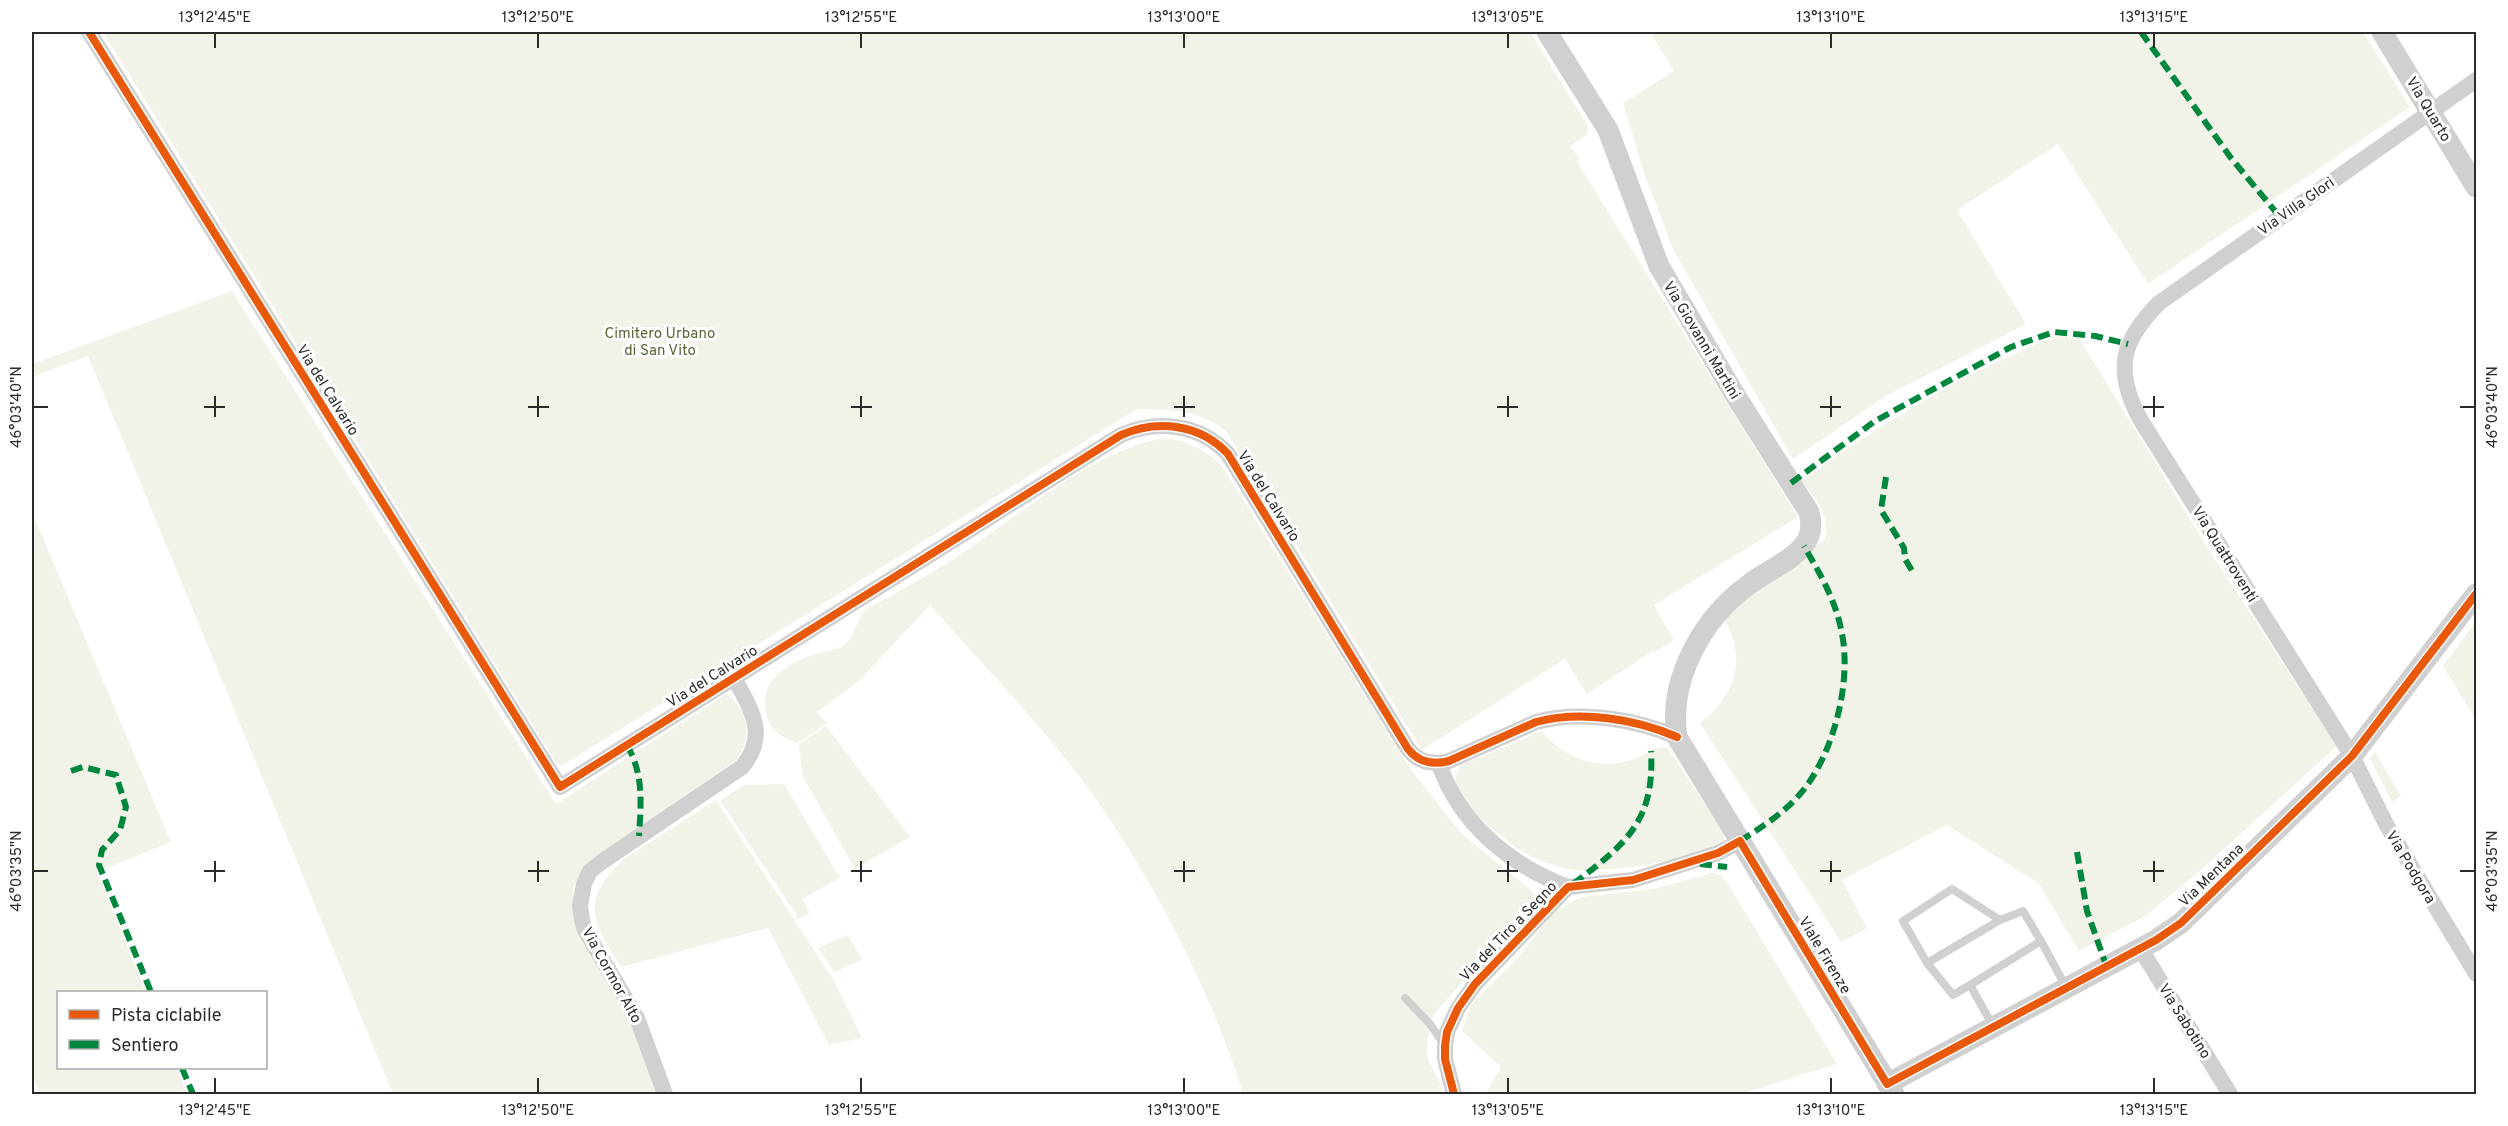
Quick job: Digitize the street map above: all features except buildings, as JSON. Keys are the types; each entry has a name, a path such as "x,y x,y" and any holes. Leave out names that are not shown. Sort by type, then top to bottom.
{"street":[{"name":"Via del Calvario","path":"89,32 560,787 1121,435 1134,429 1169,425 1186,428 1210,438 1227,454 1408,749 1420,760 1439,764"},
{"name":"Via Giovanni Martini","path":"1547,32 1608,130 1659,266 1809,512 1811,529 1804,546 1737,593 1718,610 1696,644 1685,671 1675,711 1677,737"},
{"name":"Via Quarto","path":"2382,32 2476,187"},
{"name":"Via Villa Glori","path":"2128,344 2138,324 2174,292 2476,80"},
{"name":"Via Quattroventi","path":"2128,344 2125,378 2130,401 2139,419 2352,756"},
{"name":"Via Mentana","path":"1891,1089 1993,1026 2167,933 2193,913 2352,756 2476,594"},
{"name":"Via Cormor Alto","path":"665,1095 638,1018 585,930 581,894 591,871 603,861 742,767 750,758 756,747 755,721 734,678"},
{"path":"1568,887 1534,872 1487,838 1467,818 1450,790 1439,764 1536,722 1567,717 1618,721 1650,727 1677,737"},
{"name":"Viale Firenze","path":"1677,737 1891,1089"},
{"name":"Via Podgora","path":"2352,756 2387,826 2476,974"},
{"name":"Via del Tiro a Segno","path":"1454,1095 1444,1046 1452,1021 1475,984 1568,887 1633,880 1718,853 1740,841"},
{"name":"Via Sabotino","path":"2140,948 2230,1095"}],"lane":[{"path":"2000,920 1952,889 1903,921 1927,963 1953,995 2041,941"},
{"path":"1927,963 2000,920 2023,911 2066,987"},
{"path":"1970,985 1993,1026"},
{"path":"1406,998 1430,1024 1444,1046"}],"green space":[{"name":"Cimitero Urbano di San Vito","path":"103,32 1530,32 1588,126 1588,134 1570,146 1580,159 1577,162 1798,517 1654,605 1674,640 1655,652 1653,651 1587,694 1565,659 1422,750 1226,431 1205,419 1184,412 1137,409 563,765 557,764"},
{"path":"1650,32 2363,32 2410,107 2148,284 2058,144 1957,210 2026,324 1886,396 1793,459 1673,249 1645,176 1623,103 1674,71"},
{"path":"232,291 556,804 726,694 740,709 744,717 746,735 741,753 735,761 591,860 583,867 573,889 574,915 632,1020 657,1094 393,1094 88,356 32,377 32,364"},
{"path":"2057,336 2079,338 2209,550 2337,746 2202,869 2147,915 2079,951 2039,884 1947,825 1842,880 1867,928 1841,942 1700,723 1723,700 1735,674 1735,645 1722,616 1825,539 1824,515 1802,481 1862,439 1925,400 1990,365"},
{"path":"1167,438 1198,448 1224,469 1409,767 1460,832 1539,897 1434,1014 1427,1040 1428,1059 1440,1083 1442,1094 1243,1094 1216,1018 1181,943 1142,870 1120,835 1059,751 930,605 859,681 817,712 827,723 797,743 777,732 770,724 765,700 767,689 773,680 780,672 800,660 838,649 844,645 865,610 949,562 1083,470 1140,444"},
{"path":"32,512 171,842 97,872 146,991 57,991 57,1069 176,1069 188,1094 39,1094 32,1075"},
{"path":"2476,621 2476,720 2443,666"},
{"path":"826,726 910,837 855,869 802,775 799,744"},
{"path":"1542,731 1561,749 1595,763 1621,762 1638,758 1659,748 1668,748 1725,835 1724,839 1712,847 1672,860 1599,870 1564,868 1529,855 1476,814 1460,795 1456,787 1456,778 1461,765"},
{"path":"2375,752 2401,796 2392,802 2370,759"},
{"path":"784,784 840,878 802,899 810,913 795,920 797,915 720,801 744,785"},
{"path":"716,800 833,979 862,1038 829,1045 768,928 621,967 611,951 597,924 595,912 600,887 624,859"},
{"path":"1712,873 1720,875 1727,882 1837,1064 1740,1094 1485,1094 1501,1067 1462,1031 1472,1003 1513,963 1556,910 1581,897 1654,889"},
{"path":"848,935 862,960 834,972 818,948"}],"marked path":[{"path":"2141,32 2231,158 2280,217"},
{"path":"1791,483 1875,421 2011,347 2054,332 2095,336 2128,344"},
{"path":"1886,477 1881,510 1904,548 1905,559 1914,574"},
{"path":"1740,841 1780,813 1801,793 1823,758 1838,715 1844,670 1841,629 1831,596 1804,546"},
{"path":"627,745 639,778 641,801 639,836"},
{"path":"1573,884 1608,856 1633,829 1648,796 1651,751"},
{"path":"71,771 83,767 116,775 126,807 120,830 102,850 99,865 151,991"},
{"path":"2077,852 2087,911 2106,965"},
{"path":"1700,864 1727,867"},
{"path":"182,1069 193,1094"}],"cycle path":[{"path":"89,32 560,787 1121,435 1149,427 1164,426 1178,427 1205,436 1228,454 1412,754 1432,763 1449,761 1536,722 1553,718 1608,718 1644,725 1677,737"},
{"path":"1454,1094 1445,1059 1445,1046 1447,1032 1458,1008 1475,984 1568,887 1633,880 1718,853 1740,841 1887,1084 2156,940 2181,923 2352,756 2476,594"}]}
